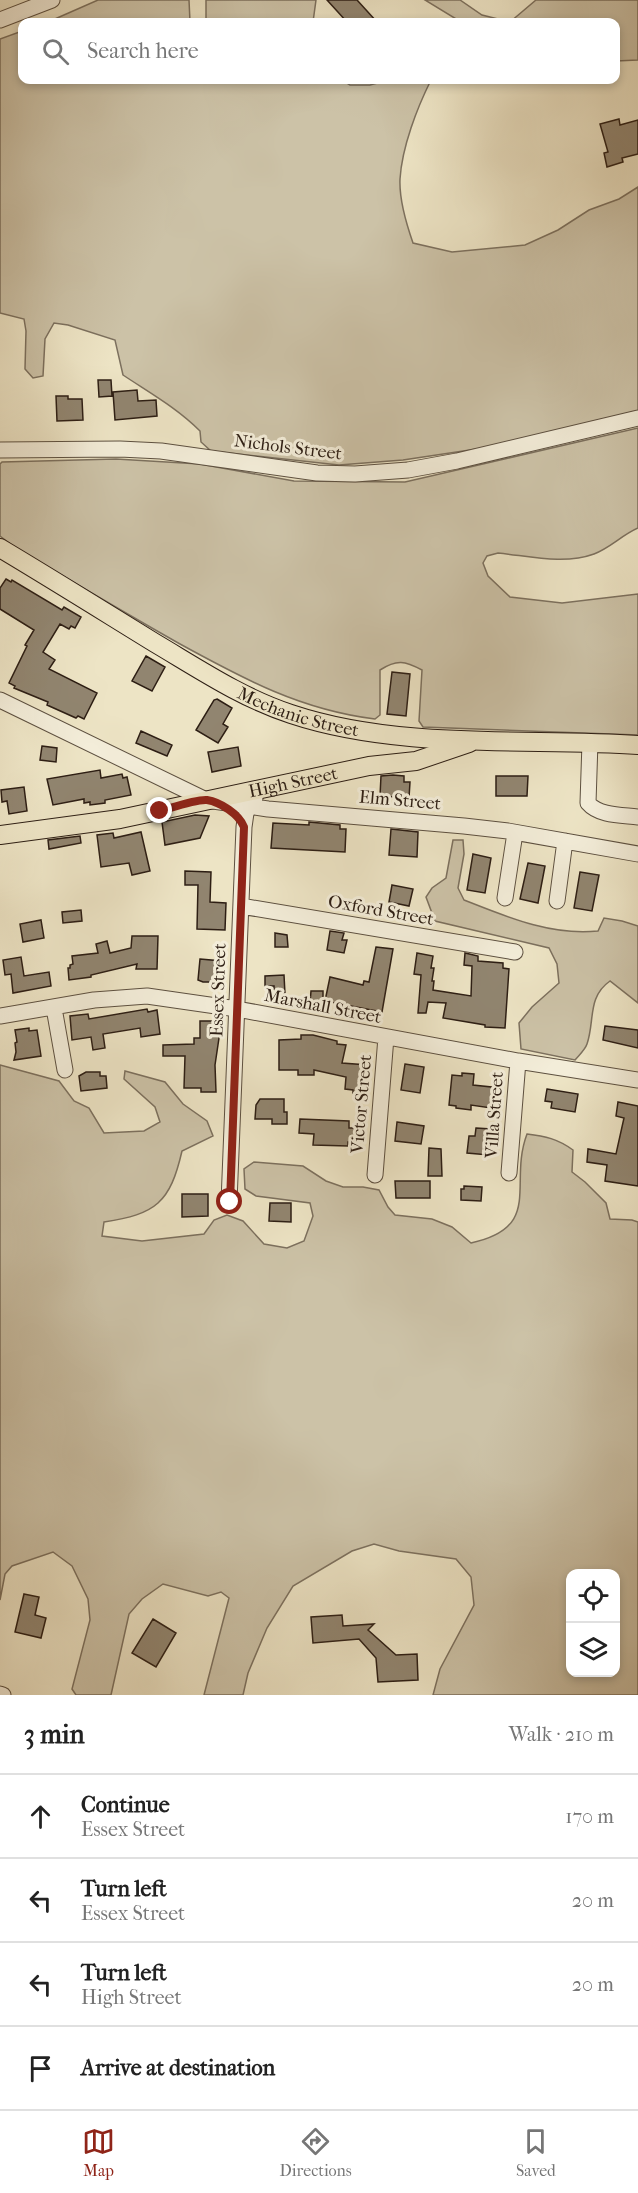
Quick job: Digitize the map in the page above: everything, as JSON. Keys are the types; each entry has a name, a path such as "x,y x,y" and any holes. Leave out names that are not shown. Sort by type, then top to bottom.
{"main road":[{"name":"Mechanic Street","path":"0,548 202,671 267,706 352,730 401,736 638,745"},
{"name":"High Street","path":"0,835 120,819 369,766 416,761 479,740"}],"street":[{"path":"0,20 44,1"},
{"name":"Nichols Street","path":"0,450 161,451 317,473 355,474 408,470 457,461 638,418"},
{"name":"Elm Street","path":"0,700 206,800 515,832 638,854"},
{"path":"590,742 588,803 593,809 638,817"},
{"path":"250,806 256,796 269,786"},
{"path":"206,800 230,810 239,818 244,827"},
{"name":"Essex Street","path":"230,1202 244,819 250,806"},
{"path":"506,898 515,832"},
{"path":"557,901 565,841"},
{"name":"Oxford Street","path":"241,906 515,952"},
{"name":"Marshall Street","path":"0,1016 105,999 147,996 237,1009 638,1080"},
{"path":"54,1008 65,1070"},
{"name":"Victor Street","path":"375,1174 386,1037"},
{"name":"Villa Street","path":"509,1173 518,1060"}],"shaded area":[{"path":"98,0 189,0 190,18 57,18"},
{"path":"206,0 316,0 314,18 206,18"},
{"path":"425,0 460,0 482,15 494,18 454,18"},
{"path":"536,0 638,0 638,60 620,61 620,18 515,18"},
{"path":"18,32 18,84 429,84 411,128 401,167 402,203 413,243 452,252 525,245 558,230 589,210 619,199 638,187 638,411 490,447 403,460 339,465 211,451 201,442 200,431 182,415 123,375 115,340 68,325 54,323 45,339 43,376 33,378 25,369 24,319 0,313 0,39"},
{"path":"638,428 638,528 600,551 583,557 546,559 498,553 487,556 483,563 488,576 510,597 562,603 638,594 638,735 423,727 419,721 422,670 401,662 380,670 380,715 375,719 348,715 298,701 250,681 204,657 17,549 0,536 0,464 2,462 116,459 200,464 294,481 405,482"},
{"path":"453,840 463,840 464,854 458,888 464,900 529,924 563,931 598,931 604,918 638,926 638,1003 610,981 603,987 595,1002 587,1044 575,1060 521,1049 519,1023 532,1007 559,983 557,964 549,948 435,921 426,897 432,888 446,878"},
{"path":"0,1065 59,1081 74,1101 89,1108 104,1133 144,1131 160,1122 155,1107 124,1079 125,1071 165,1082 183,1104 207,1121 213,1136 182,1151 172,1183 158,1203 136,1215 104,1222 102,1236 142,1241 204,1234 214,1220 227,1215 243,1221 264,1244 287,1248 304,1241 313,1216 310,1203 256,1196 245,1189 244,1169 254,1162 303,1166 326,1181 343,1187 379,1190 395,1215 432,1219 452,1227 471,1243 494,1236 508,1226 516,1215 522,1152 527,1134 551,1139 573,1150 572,1172 606,1203 610,1219 638,1222 638,1695 433,1695 440,1669 474,1605 471,1577 456,1559 399,1551 374,1544 352,1551 293,1586 267,1628 248,1673 243,1695 204,1695 229,1598 221,1592 208,1596 163,1584 142,1599 129,1614 111,1695 76,1695 72,1689 90,1620 88,1599 72,1566 53,1552 12,1566 5,1574 0,1600"}],"building":[{"path":"327,0 357,0 373,18 343,18"},
{"path":"619,119 620,125 638,120 638,154 622,158 623,162 607,167 604,153 608,152 600,124"},
{"path":"98,380 111,380 112,396 99,397"},
{"path":"137,390 138,401 156,400 157,416 115,420 113,392"},
{"path":"56,396 82,399 83,420 57,421"},
{"path":"6,579 11,582 12,580 62,610 64,607 81,617 75,628 71,626 69,629 60,624 43,652 55,660 49,669 97,693 84,719 78,716 76,718 47,705 48,702 14,688 15,686 9,683 34,630 0,609 0,588"},
{"path":"146,656 165,667 152,691 132,681"},
{"path":"392,672 410,674 406,716 387,714"},
{"path":"217,699 232,708 223,724 228,727 218,743 196,730 214,700"},
{"path":"141,731 172,745 167,756 136,743"},
{"path":"42,746 57,748 56,762 40,760"},
{"path":"238,747 241,766 212,772 208,752"},
{"path":"100,770 101,778 122,774 123,778 127,777 131,795 90,805 90,802 84,803 84,799 53,805 47,779"},
{"path":"381,776 404,776 404,782 410,782 409,798 380,796"},
{"path":"496,776 528,776 527,796 496,796"},
{"path":"24,787 27,811 9,814 7,801 2,802 1,790"},
{"path":"195,815 209,816 200,838 165,845 162,822"},
{"path":"309,822 340,825 340,829 346,829 345,852 271,848 273,823 309,825"},
{"path":"391,829 418,832 417,857 389,855"},
{"path":"141,832 150,871 132,875 129,863 101,867 97,835 113,833 114,838"},
{"path":"80,836 81,843 49,849 48,840"},
{"path":"473,854 491,858 485,893 467,890"},
{"path":"528,863 545,866 538,903 520,899"},
{"path":"185,871 211,872 210,902 226,903 225,930 197,929 198,885 185,885"},
{"path":"580,872 599,875 592,911 574,908"},
{"path":"392,885 413,889 409,906 389,902"},
{"path":"81,910 82,921 63,923 62,912"},
{"path":"41,920 44,938 23,942 20,924"},
{"path":"330,931 344,933 342,940 347,940 344,953 327,950"},
{"path":"275,933 287,935 288,947 275,947"},
{"path":"132,936 158,936 157,969 136,969 137,964 91,975 91,977 69,980 68,968 73,964 72,956 98,953 96,944 107,941 110,953 131,948"},
{"path":"376,947 393,949 382,1012 325,1001 330,977 363,985 364,981 369,982"},
{"path":"417,953 433,956 431,968 434,968 433,990 471,996 472,966 464,965 465,953 478,956 478,961 503,963 503,968 509,969 505,1028 485,1027 485,1025 443,1018 446,1003 428,1002 426,1013 418,1013 421,975 414,974"},
{"path":"21,957 24,976 49,972 51,986 13,993 11,974 5,975 3,960"},
{"path":"200,959 222,961 219,982 198,980"},
{"path":"284,975 285,994 274,995 274,986 265,986 265,976"},
{"path":"311,991 323,991 323,1003 310,1003"},
{"path":"147,1009 148,1012 157,1010 160,1034 141,1037 140,1028 103,1034 105,1048 93,1050 91,1037 72,1040 70,1016 88,1014 89,1019"},
{"path":"200,1021 213,1021 213,1024 218,1024 216,1092 201,1092 201,1088 184,1088 185,1056 163,1056 163,1045 194,1044 194,1038 200,1038"},
{"path":"605,1026 638,1030 638,1048 603,1040"},
{"path":"29,1028 29,1031 37,1030 41,1056 14,1060 15,1043 17,1042 15,1030"},
{"path":"301,1035 313,1035 346,1045 342,1063 368,1065 365,1094 353,1093 353,1090 345,1089 346,1077 314,1070 314,1075 298,1075 298,1070 279,1070 279,1040 301,1039"},
{"path":"405,1064 424,1067 420,1093 401,1090"},
{"path":"86,1072 100,1072 100,1076 106,1076 107,1088 81,1091 79,1076"},
{"path":"462,1073 474,1074 473,1085 501,1088 498,1109 471,1105 471,1110 449,1105 452,1075 462,1076"},
{"path":"547,1089 578,1094 575,1112 551,1108 552,1102 545,1101"},
{"path":"260,1099 284,1099 287,1124 272,1124 272,1119 255,1119 256,1105"},
{"path":"618,1102 638,1106 638,1186 605,1181 607,1165 587,1162 588,1149 616,1154 624,1118 616,1116"},
{"path":"300,1119 349,1121 349,1128 355,1128 355,1142 348,1142 348,1146 313,1145 314,1134 299,1133"},
{"path":"397,1122 424,1126 421,1144 395,1141"},
{"path":"476,1128 491,1129 489,1155 467,1153 469,1136 475,1136"},
{"path":"429,1148 441,1149 442,1176 428,1176"},
{"path":"395,1181 430,1181 430,1198 396,1198"},
{"path":"464,1186 482,1187 481,1201 461,1200 461,1189 464,1189"},
{"path":"182,1194 208,1194 208,1216 182,1217"},
{"path":"270,1203 291,1203 291,1222 269,1221"},
{"path":"24,1594 39,1597 35,1615 46,1618 41,1638 15,1632"},
{"path":"342,1615 343,1626 374,1624 368,1630 396,1655 417,1654 418,1680 378,1682 376,1658 359,1639 313,1643 311,1617"},
{"path":"153,1619 176,1633 156,1667 132,1653"}],"route":[{"path":"160,811 206,800 230,810 239,818 244,827 230,1202"}]}
